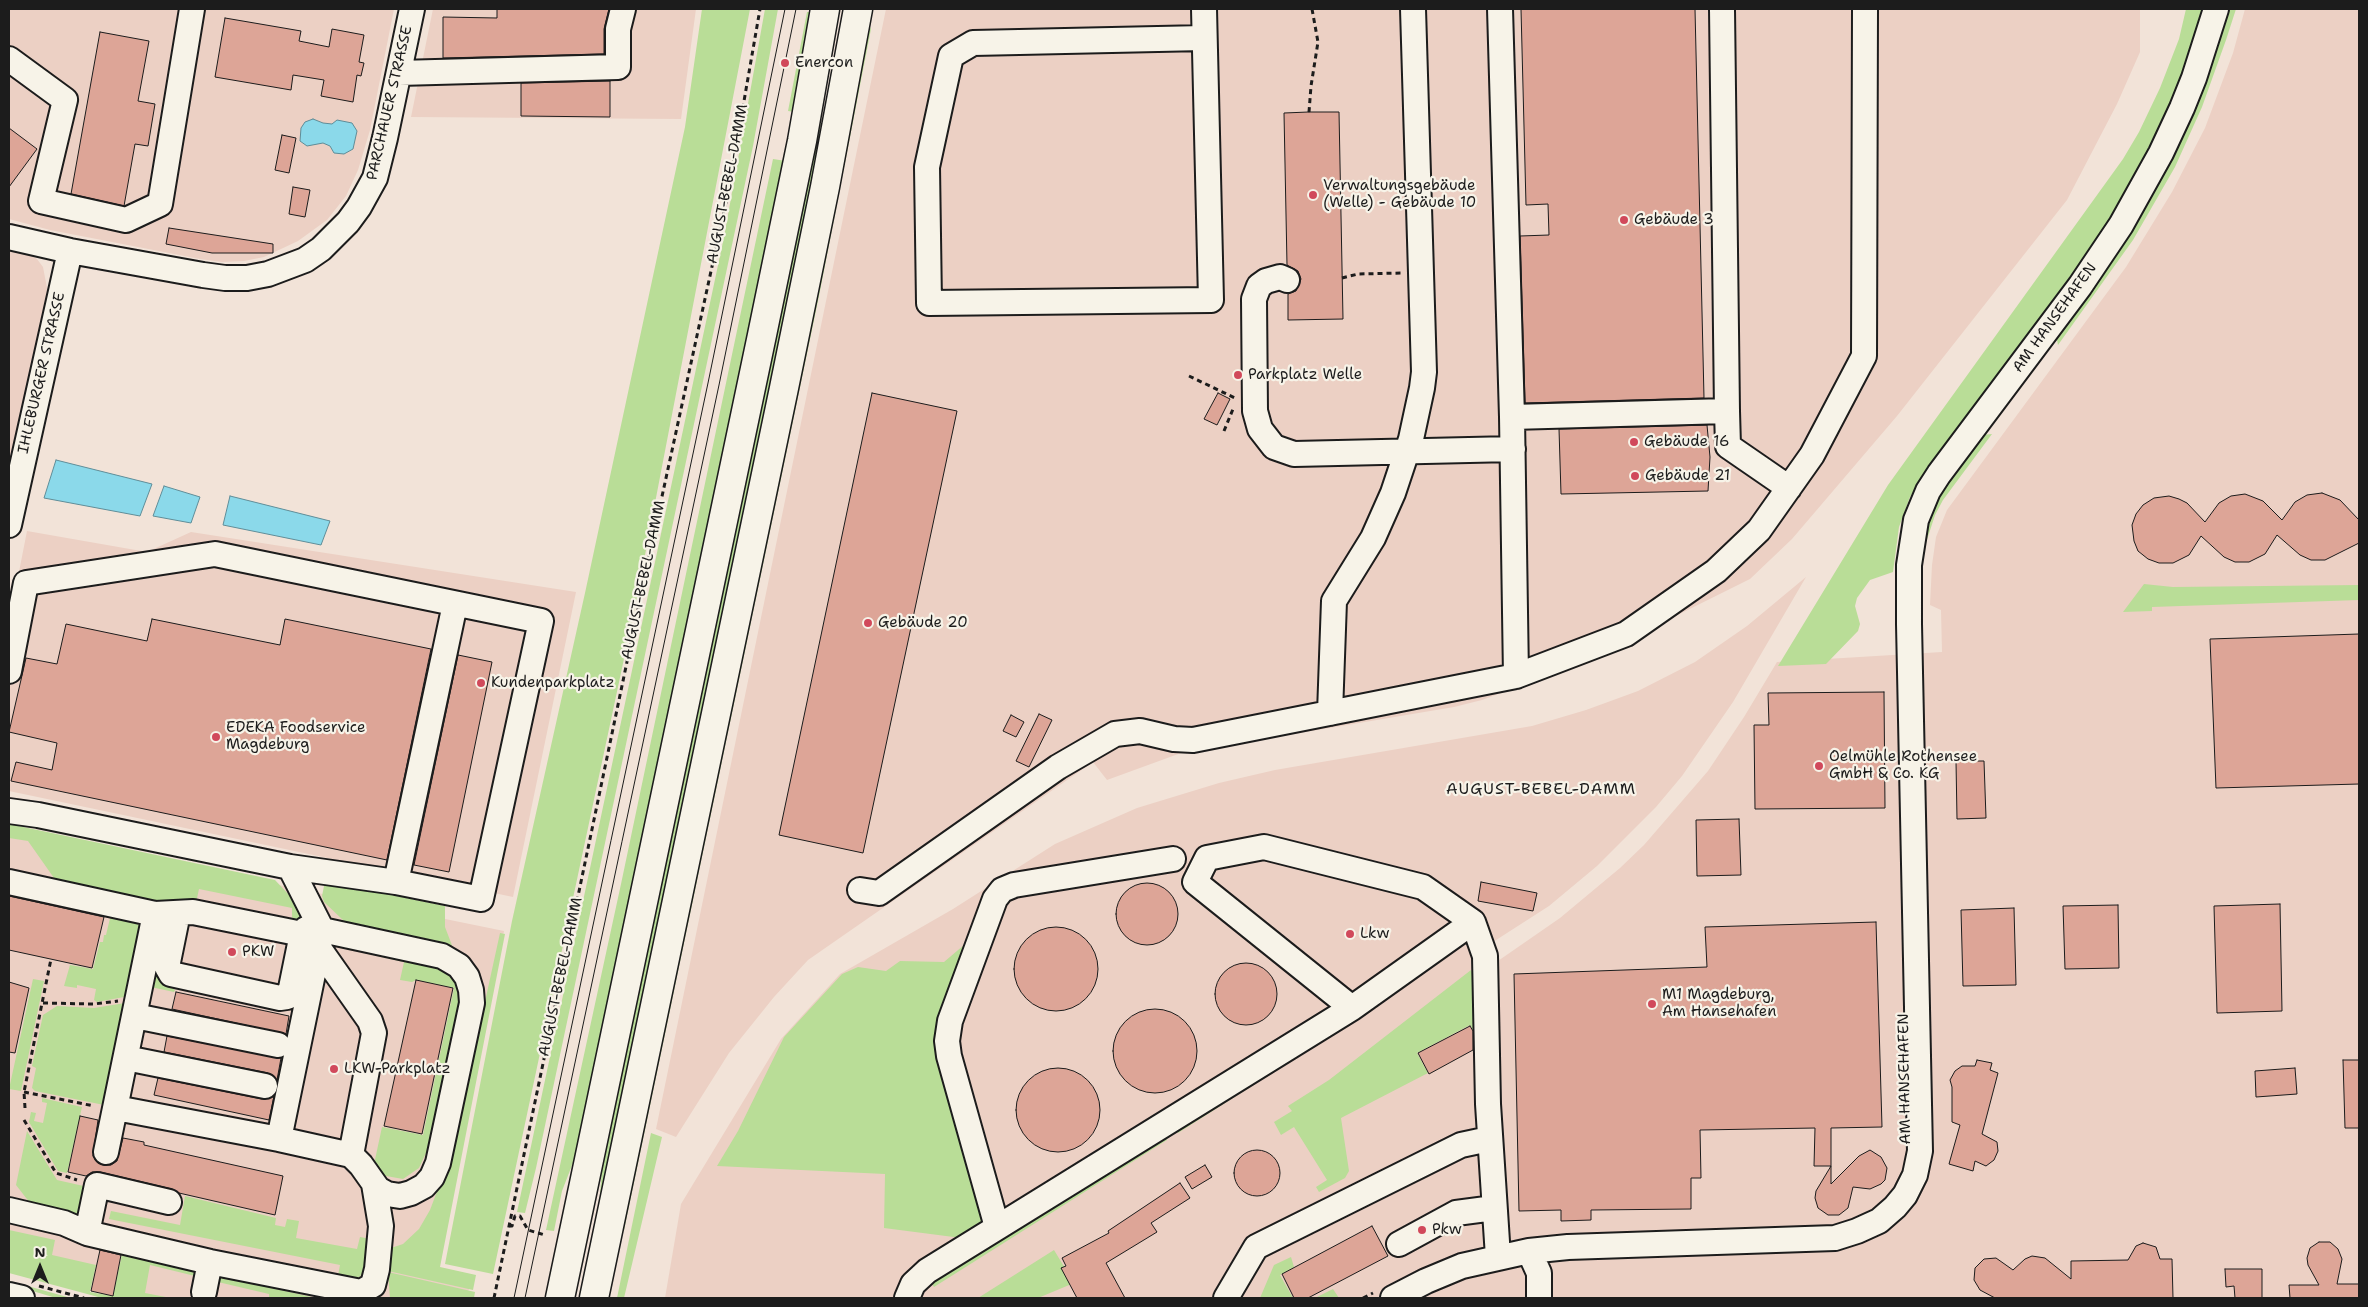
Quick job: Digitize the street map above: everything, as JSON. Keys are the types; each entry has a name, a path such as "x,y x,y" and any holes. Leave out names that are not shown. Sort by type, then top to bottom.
{"main road":[{"path":"560,1298 802,141 825,9"},
{"path":"594,1298 786,378 825,187 858,9"}],"street":[{"path":"9,59 65,100 41,201 126,220 160,204 192,9"},
{"name":"PARCHAUER STRASSE","path":"9,238 70,251 225,278 247,278 268,274 305,260 335,236 359,207 369,191 379,166 412,9"},
{"path":"399,73 618,67 619,23 623,9"},
{"path":"1204,9 1210,300 929,303 928,167 951,56 974,43 1204,38"},
{"path":"1330,713 1334,601 1373,538 1393,493 1407,451 1424,372 1414,9"},
{"path":"1500,9 1513,449 1516,676"},
{"path":"1722,9 1728,446 1788,488"},
{"path":"860,890 879,893 1058,767 1115,734 1140,731 1171,739 1193,740 1516,676 1626,634 1716,571 1758,530 1812,455 1864,356 1865,9"},
{"name":"AM HANSEHAFEN","path":"1386,1294 1444,1273 1498,1257 1529,1251 1568,1247 1835,1238 1858,1231 1879,1221 1895,1208 1908,1190 1915,1175 1920,1151 1909,624 1909,565 1916,520 1928,491 1947,463 2080,286 2121,225 2157,160 2182,108 2197,70 2216,9"},
{"name":"IHLEBURGER STRASSE","path":"9,525 16,460 70,251"},
{"path":"1287,280 1280,277 1266,281 1259,286 1254,299 1244,404 1257,421 1261,431 1274,447 1285,452 1298,454 1513,449"},
{"path":"1512,417 1727,412"},
{"path":"9,671 26,582 215,554 541,621 481,898 396,882 290,867 38,815 9,811"},
{"path":"396,882 456,604"},
{"path":"1352,1008 1195,882 1207,858 1264,847 1423,886 1473,922 1484,956 1490,1139 1498,1257"},
{"path":"998,1227 949,1056 947,1041 950,1021 995,899 1002,890 1014,885 1173,859"},
{"path":"290,867 314,937 370,1021 374,1033 350,1155"},
{"path":"9,882 167,914 198,912 314,937 446,957 462,969 471,990 472,1003 435,1173 424,1186 403,1195 383,1193 356,1159 350,1155 279,1139 116,1108"},
{"path":"167,914 167,967 171,974 280,998 286,997 290,993 314,937"},
{"path":"106,1152 136,1007 167,914"},
{"path":"907,1298 910,1287 923,1273 1352,1008 1473,922"},
{"path":"279,1139 314,937"},
{"path":"136,1007 278,1045"},
{"path":"126,1058 265,1086"},
{"path":"1226,1298 1256,1247 1461,1145 1490,1139"},
{"path":"9,1210 64,1223 87,1233 210,1262 349,1291 366,1291 373,1284 375,1278 381,1231 374,1184"},
{"path":"87,1233 97,1185 169,1202"},
{"path":"1399,1244 1456,1213 1494,1208"},
{"path":"1529,1251 1538,1273 1539,1298"},
{"path":"204,1292 210,1262"},
{"path":"9,1295 30,1292"}],"path":[{"name":"AUGUST-BEBEL-DAMM","path":"494,1298 653,538 728,193 760,9"},
{"path":"1309,112 1310,86 1318,42 1312,9"},
{"path":"1342,278 1358,274 1421,273"},
{"path":"1189,376 1244,404 1224,431"},
{"path":"25,1108 24,1092 51,959"},
{"path":"42,1003 136,1007"},
{"path":"24,1092 109,1109 116,1108"},
{"path":"24,1120 56,1173 62,1177 97,1185"},
{"path":"509,1226 512,1226 515,1216 520,1216 528,1230 545,1235"},
{"path":"30,1292 84,1298"},
{"path":"1363,1298 1386,1294"}],"shaded area":[{"path":"9,9 394,9 370,130 358,170 346,196 327,220 298,241 264,257 244,261 222,262 200,259 50,230 9,219"},
{"path":"433,9 696,9 681,119 411,117"},
{"name":"Enercon","path":"886,9 2140,9 2140,52 2117,104 2067,200 1897,416 1792,539 1750,579 1575,666 1482,700 1454,707 1181,753 1107,780 1093,762 808,960 774,997 729,1053 676,1137 656,1129"},
{"path":"2245,9 2359,9 2359,1298 665,1298 681,1204 781,1039 840,974 953,909 1055,844 1137,808 1219,783 1275,770 1532,726 1586,710 1638,691 1695,662 1747,626 1806,577 1733,702 1682,776 1656,807 1597,866 1549,906 1493,942 1495,963 1560,918 1620,868 1644,845 1708,771 1744,717 1777,662 1942,652 1941,610 1930,605 1932,565 1936,537 1947,510 2126,267 2172,192 2205,128 2233,53"},
{"path":"9,246 37,259 43,267 47,288 46,306 9,461"},
{"path":"27,531 147,552 191,532 576,592 513,897 9,791 9,623"},
{"path":"9,830 504,931 439,1269 473,1277 469,1290 456,1298 163,1298 9,1265"}],"green space":[{"path":"702,9 750,9 635,607 493,1274 445,1264 512,921 685,127"},
{"path":"765,9 778,9 753,146 536,1168 525,1213 517,1212 724,237"},
{"path":"2186,9 2205,9 2174,97 2156,137 2106,228 1942,450 1910,497 1899,527 1893,572 1870,580 1857,598 1855,606 1860,624 1858,631 1826,664 1778,666 1888,485 2123,159 2139,132 2160,88 2179,39"},
{"path":"2228,9 2236,9 2202,107 2175,167 2133,240 2058,345 2056,335 2219,37"},
{"path":"807,12 809,12 809,31 795,112 788,111"},
{"path":"837,18 823,102 814,179 583,1298 579,1298 599,1207 604,1143"},
{"path":"868,24 871,29 819,296 624,1230 619,1224"},
{"path":"773,159 786,161 576,1155 562,1191 554,1231 546,1230 621,884"},
{"path":"1992,434 1943,500 1935,515 1923,552 1922,607 1919,604 1920,543 1936,500 1982,435"},
{"path":"2144,584 2173,587 2359,585 2359,600 2152,607 2152,611 2123,612"},
{"path":"9,824 275,880 292,898 306,918 300,926 292,917 292,908 199,889 196,903 161,909 61,888 28,841 9,838"},
{"path":"325,881 445,906 445,927 453,948 361,928 344,921 324,902 322,896"},
{"path":"112,910 132,914 144,933 133,993 124,997 97,1002 94,1000 96,989 77,985 77,988 64,986 70,965 93,969 100,942 103,942 104,935 106,935"},
{"path":"166,929 156,975 175,990 174,992 146,986"},
{"path":"500,933 505,934 440,1267 476,1275 473,1290 388,1271 388,1249 403,1244 419,1229 430,1210 441,1181 460,1116"},
{"path":"964,945 970,948 945,1017 987,1220 969,1239 884,1228 885,1174 717,1166 738,1131 784,1037 842,974 858,967 886,971 900,961 944,962"},
{"path":"361,950 443,967 456,980 461,996 431,1142 419,1168 403,1179 375,1174 373,1169 382,1127 423,1135 454,988 416,980 412,982 400,980 404,962 364,953"},
{"path":"1471,970 1472,973 1478,973 1479,1041 1470,1025 1417,1053 1428,1073 1341,1118 1349,1171 1345,1178 1319,1192 1316,1187 1327,1180 1294,1127 1281,1135 1274,1122 1292,1111 1288,1106 1329,1080"},
{"path":"33,979 44,981 21,1091 9,1089"},
{"path":"125,1003 109,1106 35,1091 32,1088 36,1068 32,1066 43,1015 57,1006 94,1008"},
{"path":"1300,1044 1305,1052 1178,1133 1173,1125"},
{"path":"42,1098 82,1107 67,1173 58,1171 29,1122 31,1112 36,1113 34,1121 43,1123 47,1103 42,1102"},
{"path":"1162,1130 1167,1140 934,1287 928,1277"},
{"path":"27,1131 57,1180 88,1187 86,1216 30,1203 16,1185"},
{"path":"651,1133 662,1137 624,1298 617,1298"},
{"path":"185,1196 276,1218 275,1225 285,1227 287,1219 299,1221 296,1238 357,1249 360,1237 371,1239 367,1269 357,1279 337,1281 340,1265 109,1219 111,1211 180,1225"},
{"path":"9,1230 55,1240 52,1255 96,1265 90,1292 113,1296 122,1254 200,1273 199,1277 150,1265 145,1293 171,1298 102,1298 9,1273"},
{"path":"1054,1250 1074,1283 1038,1298 978,1298"},
{"path":"1291,1257 1294,1267 1280,1275 1293,1298 1260,1298 1274,1265"},
{"path":"388,1272 475,1292 474,1298 390,1298"},
{"path":"219,1276 316,1298 269,1298 269,1294 218,1282"},
{"path":"9,1281 71,1298 56,1298 9,1284"},
{"path":"1333,1289 1339,1298 1315,1298"}],"water":[{"path":"313,119 332,124 337,120 352,123 357,131 353,149 344,154 334,153 330,146 323,143 307,146 300,141 301,128 305,122"},
{"path":"56,460 152,484 140,516 44,498"},
{"path":"164,486 200,497 191,523 153,516"},
{"path":"230,496 330,521 321,545 223,525"}],"building":[{"path":"497,9 609,9 604,29 604,54 443,58 443,17 497,18"},
{"name":"Gebäude 3","path":"1521,9 1695,9 1704,398 1525,403 1520,236 1549,235 1548,204 1526,205"},
{"path":"225,18 301,31 299,41 329,47 332,29 364,35 359,62 364,63 361,76 357,75 353,102 321,96 324,80 293,75 291,90 215,77"},
{"path":"100,32 149,41 138,101 155,104 148,146 135,144 124,206 71,194"},
{"path":"610,81 610,117 521,116 521,83"},
{"name":"Verwaltungsgebäude (Welle) - Gebäude 10","path":"1339,112 1343,319 1288,320 1288,294 1296,291 1301,279 1298,271 1287,265 1284,113"},
{"path":"9,128 37,149 9,187"},
{"path":"282,135 296,138 289,173 275,170"},
{"path":"293,187 310,190 305,217 289,214"},
{"path":"169,228 273,244 273,253 212,253 166,244"},
{"name":"Gebäude 20","path":"872,393 957,411 863,853 779,835"},
{"path":"1218,393 1230,399 1217,425 1204,419"},
{"path":"1707,425 1710,457 1708,491 1561,494 1559,429"},
{"path":"2322,493 2340,500 2359,520 2359,543 2325,560 2311,560 2300,555 2277,535 2265,554 2249,562 2235,562 2224,557 2201,536 2189,555 2173,563 2159,563 2148,559 2138,551 2134,541 2132,525 2136,514 2143,505 2154,498 2169,496 2179,499 2187,503 2205,522 2219,503 2231,496 2245,494 2263,501 2282,520 2295,502 2307,495"},
{"name":"EDEKA Foodservice Magdeburg","path":"152,619 280,645 285,619 431,649 387,860 11,781 16,762 52,770 57,743 9,732 26,658 57,664 66,624 147,641"},
{"path":"2359,634 2359,784 2216,788 2210,639"},
{"path":"458,655 492,662 449,872 414,865"},
{"name":"Oelmühle Rothensee GmbH & Co. KG","path":"1884,692 1885,808 1755,809 1754,725 1769,725 1768,693"},
{"path":"1039,714 1052,720 1029,767 1016,761"},
{"path":"1011,715 1024,722 1016,737 1003,731"},
{"path":"1956,761 1984,761 1986,818 1957,819"},
{"path":"1739,819 1741,875 1697,876 1696,820"},
{"path":"1481,882 1537,893 1533,911 1478,901"},
{"path":"1147,883 1159,886 1169,892 1175,902 1178,914 1175,926 1169,936 1159,942 1147,945 1135,942 1125,936 1119,926 1116,914 1119,902 1125,892 1135,886"},
{"path":"9,896 104,917 92,968 9,950"},
{"path":"2280,904 2282,1011 2217,1013 2214,906"},
{"path":"2118,905 2119,968 2065,969 2063,906"},
{"path":"2014,908 2016,985 1963,986 1961,910"},
{"path":"1876,922 1882,1127 1831,1128 1831,1166 1814,1166 1815,1128 1700,1130 1701,1178 1691,1178 1691,1209 1591,1210 1591,1220 1561,1221 1561,1210 1519,1211 1514,974 1707,967 1705,927"},
{"path":"1056,927 1072,930 1086,939 1095,953 1098,969 1095,985 1086,999 1072,1008 1056,1011 1040,1008 1026,999 1017,985 1014,969 1017,953 1026,939 1040,930"},
{"path":"1246,963 1258,966 1268,972 1274,982 1277,994 1274,1006 1268,1016 1258,1022 1246,1025 1234,1022 1224,1016 1218,1006 1215,994 1218,982 1224,972 1234,966"},
{"path":"416,980 453,988 422,1134 384,1126"},
{"path":"9,982 29,988 15,1053 9,1052"},
{"path":"176,992 289,1016 286,1034 172,1009"},
{"path":"1155,1009 1171,1012 1190,1028 1194,1035 1197,1051 1194,1067 1178,1086 1171,1090 1155,1093 1139,1090 1120,1074 1116,1067 1113,1051 1116,1035 1132,1016 1139,1012"},
{"path":"1470,1026 1473,1031 1473,1050 1429,1074 1418,1053"},
{"path":"167,1036 281,1058 277,1080 268,1073 164,1052"},
{"path":"1977,1060 1992,1063 1990,1070 1998,1073 1982,1134 1997,1142 1998,1151 1994,1160 1986,1166 1975,1161 1973,1171 1949,1164 1960,1125 1952,1122 1952,1087 1950,1080 1955,1071 1962,1066 1975,1066"},
{"path":"2343,1060 2359,1060 2359,1128 2345,1128"},
{"path":"1058,1068 1074,1071 1088,1080 1097,1094 1100,1110 1097,1126 1088,1140 1074,1149 1058,1152 1042,1149 1028,1140 1019,1126 1016,1110 1019,1094 1028,1080 1042,1071"},
{"path":"2295,1068 2297,1094 2256,1097 2255,1071"},
{"path":"158,1078 262,1099 274,1096 269,1120 154,1095"},
{"path":"80,1116 98,1120 93,1156 97,1162 103,1165 111,1165 117,1161 123,1138 144,1142 144,1145 283,1176 275,1215 179,1193 172,1189 100,1172 92,1172 86,1176 68,1172"},
{"path":"1257,1150 1270,1154 1276,1160 1280,1173 1276,1186 1270,1192 1257,1196 1244,1192 1238,1186 1234,1173 1238,1160 1244,1154"},
{"path":"1870,1150 1881,1157 1887,1168 1885,1180 1881,1184 1870,1189 1853,1187 1848,1208 1839,1215 1828,1215 1818,1208 1815,1198 1816,1191 1831,1166 1831,1184 1859,1156"},
{"path":"1205,1165 1212,1177 1192,1189 1185,1177"},
{"path":"1180,1183 1190,1198 1151,1223 1157,1232 1106,1263 1125,1298 1077,1298 1061,1268 1066,1266 1062,1258 1109,1233 1108,1231"},
{"path":"1372,1226 1388,1256 1308,1298 1294,1298 1282,1274"},
{"path":"2319,1242 2330,1242 2338,1249 2342,1259 2337,1284 2359,1284 2359,1298 2290,1298 2289,1285 2319,1285 2308,1265 2307,1258 2310,1248"},
{"path":"2143,1243 2156,1247 2160,1259 2172,1259 2173,1298 1995,1298 1980,1290 1974,1280 1975,1268 1984,1259 1996,1258 2013,1270 2025,1259 2032,1256 2045,1258 2071,1279 2071,1261 2128,1260 2136,1246"},
{"path":"100,1250 121,1255 113,1296 91,1291"},
{"path":"2225,1269 2262,1269 2262,1298 2235,1298 2234,1286 2226,1287"}],"tram line":[{"path":"514,1298 708,383 785,9"},
{"path":"525,1298 719,385 796,9"}],"place":[{"name":"Enercon","path":"785,63"},
{"name":"Verwaltungsgebäude (Welle) - Gebäude 10","path":"1313,195"},
{"name":"Gebäude 3","path":"1624,220"},
{"name":"Parkplatz Welle","path":"1238,375"},
{"name":"Gebäude 16","path":"1634,442"},
{"name":"Gebäude 21","path":"1635,476"},
{"name":"Gebäude 20","path":"868,623"},
{"name":"Kundenparkplatz","path":"481,683"},
{"name":"EDEKA Foodservice Magdeburg","path":"216,737"},
{"name":"Oelmühle Rothensee GmbH & Co. KG","path":"1819,766"},
{"name":"Lkw","path":"1350,934"},
{"name":"PKW","path":"232,952"},
{"name":"M1 Magdeburg, Am Hansehafen","path":"1652,1004"},
{"name":"LKW-Parkplatz","path":"334,1069"},
{"name":"Pkw","path":"1422,1230"}],"district":[{"name":"AUGUST-BEBEL-DAMM","path":"1541,790"}]}
